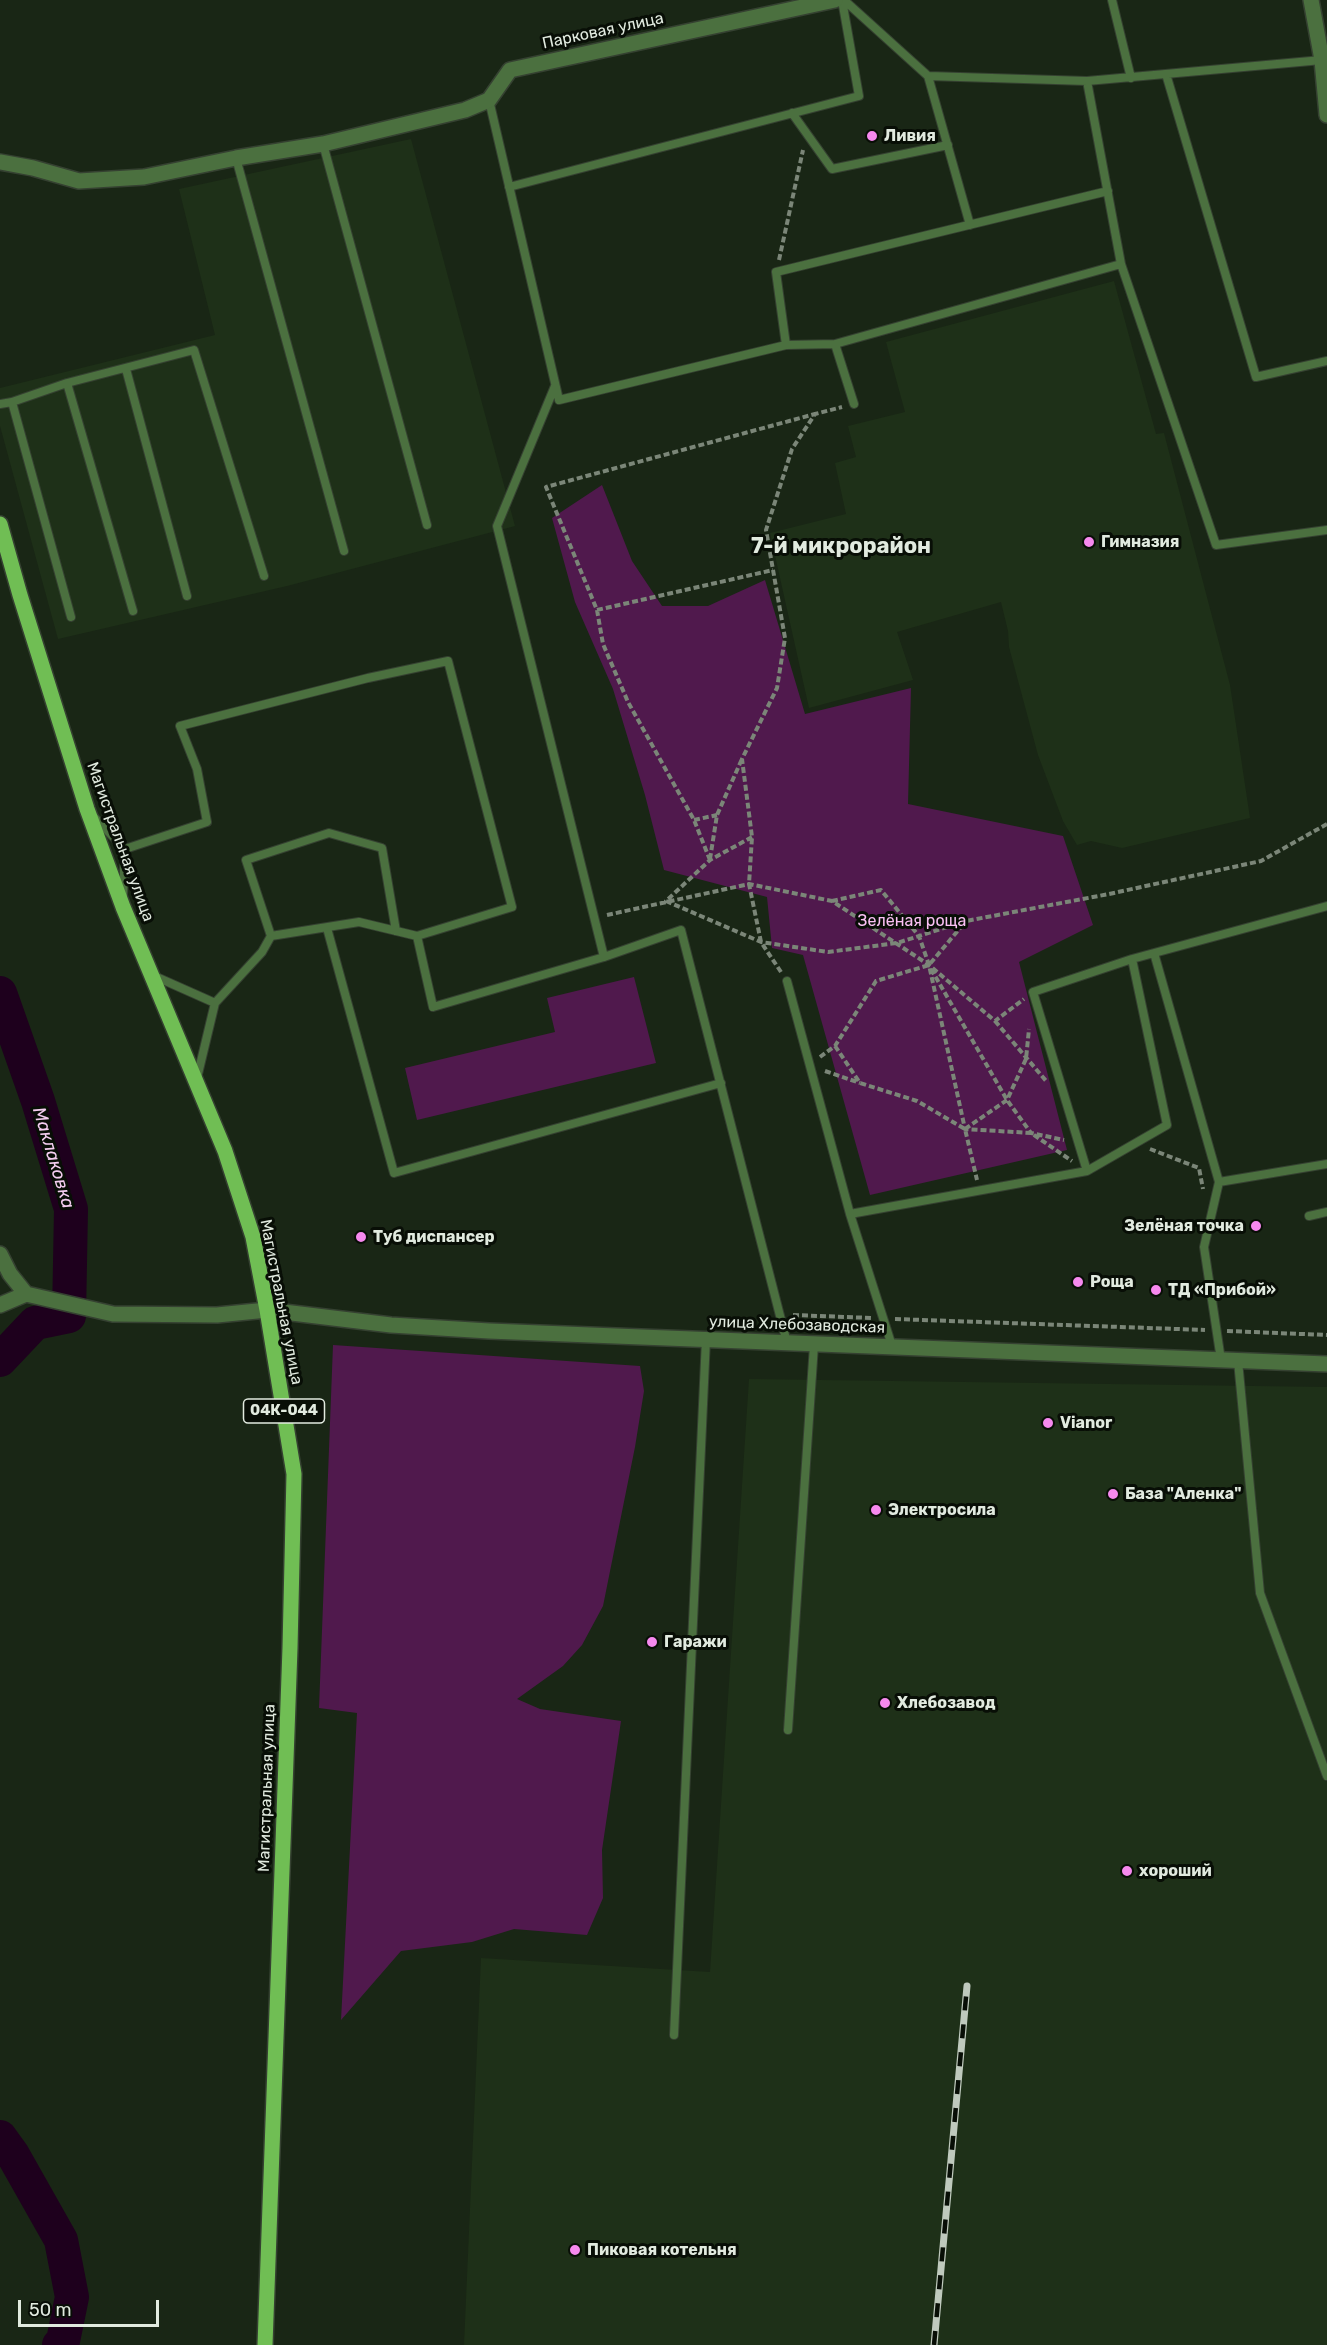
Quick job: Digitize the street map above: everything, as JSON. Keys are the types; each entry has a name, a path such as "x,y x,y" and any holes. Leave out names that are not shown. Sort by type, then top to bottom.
{"main road":[{"name":"Магистральная улица","path":"0,524 87,809 123,907 225,1152 253,1237 294,1474 265,2345"}],"street":[{"name":"Парковая улица","path":"489,100 510,70 835,0"},
{"path":"1311,0 1322,60 1327,115"},
{"path":"0,162 33,168 79,182 144,177 236,158 323,144 465,110 489,100"},
{"path":"0,1254 10,1274 26,1293 0,1305"},
{"name":"улица Хлебозаводская","path":"26,1293 113,1314 217,1315 267,1310 391,1325 814,1345 892,1346 1327,1364"}],"lane":[{"path":"509,187 859,96 843,0"},
{"path":"843,0 928,76 970,225"},
{"path":"1112,0 1131,78"},
{"path":"928,76 1088,81 1322,60"},
{"path":"1166,74 1256,377 1327,361"},
{"path":"1088,81 1121,264 1216,545 1327,530"},
{"path":"489,100 559,400 786,345 835,344 1121,264"},
{"path":"792,113 832,169 948,145"},
{"path":"323,144 427,525"},
{"path":"236,158 344,551"},
{"path":"786,345 776,272 1108,191"},
{"path":"835,344 854,404"},
{"path":"0,404 67,383 194,350 264,576"},
{"path":"126,369 188,596"},
{"path":"67,383 133,611"},
{"path":"555,386 497,526 604,957"},
{"path":"12,402 71,617"},
{"path":"125,849 207,822 197,769 180,726 368,678 448,661 512,907 417,936 358,922 271,936"},
{"path":"87,809 125,849 123,907"},
{"path":"196,1086 215,1004 262,951 271,936 246,860 329,833 382,849 396,931"},
{"path":"1087,1172 1034,992 1132,959 1327,906"},
{"path":"327,928 394,1173 721,1083"},
{"path":"417,936 433,1007 604,957 681,930 788,1343"},
{"path":"1154,953 1219,1182 1204,1247 1221,1360"},
{"path":"850,1214 1087,1172 1167,1125 1132,959"},
{"path":"151,975 215,1004"},
{"path":"787,981 850,1214 892,1346"},
{"path":"1219,1182 1327,1164"},
{"path":"1310,1216 1327,1212"},
{"path":"674,2035 706,1339"},
{"path":"789,1730 814,1345"},
{"path":"1238,1361 1260,1593 1327,1776"}],"path":[{"path":"776,272 806,134"},
{"path":"710,860 694,820 628,702 603,645 597,610 546,487 854,404"},
{"path":"710,860 717,815 777,688 785,638 766,530 792,449 815,414"},
{"path":"597,610 773,570"},
{"path":"742,759 752,837 749,884 761,942 787,981"},
{"path":"694,820 717,815"},
{"path":"666,901 761,942 828,951 897,943 966,921 1109,894 1261,861 1327,824"},
{"path":"666,901 710,860 752,837"},
{"path":"594,918 749,884 831,901 929,965 995,1021 1067,1105"},
{"path":"831,901 881,890 920,936 929,965 979,1191"},
{"path":"810,1065 835,1046 876,981 929,965 966,921"},
{"path":"929,965 1007,1100 1030,1133 1087,1172"},
{"path":"995,1021 1034,992"},
{"path":"965,1129 1007,1100 1026,1059 1030,1026"},
{"path":"835,1046 860,1083"},
{"path":"810,1065 917,1101 965,1129 1030,1133 1078,1143"},
{"path":"1135,1144 1199,1168 1210,1220"},
{"path":"780,1314 1327,1335"}],"shaded area":[{"path":"411,139 515,526 287,586 58,639 0,426 0,388 215,335 179,189"},
{"name":"Гимназия","path":"1114,281 1156,434 1164,433 1230,685 1250,818 1122,848 1091,841 1077,845 1063,821 1038,755 1009,647 1008,631 1001,602 897,632 913,680 809,708 770,533 846,514 835,463 856,457 848,426 905,412 886,342"},
{"path":"749,1379 1327,1387 1327,2345 464,2345 481,1958 710,1972"}],"green space":[{"name":"Зелёная роща","path":"602,485 632,561 662,606 708,606 765,580 805,714 911,688 908,804 1063,836 1093,925 1019,962 1067,1150 870,1195 803,955 772,948 767,897 664,870 645,795 613,689 575,602 552,518"},
{"path":"634,977 656,1063 417,1120 405,1068 555,1032 547,998"},
{"path":"333,1345 640,1366 644,1391 603,1606 582,1645 563,1666 517,1699 540,1709 621,1721 602,1850 603,1898 587,1935 514,1929 472,1942 401,1951 341,2020 357,1713 319,1708"}],"waterway":[{"name":"Маклаковка","path":"0,993 38,1101 71,1209 69,1316 35,1323 0,1360"},
{"name":"Маклаковка","path":"0,2137 13,2155 61,2240 72,2297 63,2341 59,2345"}],"railway":[{"path":"934,2345 967,1986"}],"place":[{"name":"Ливия","path":"872,136"},
{"name":"Гимназия","path":"1089,542"},
{"name":"Зелёная точка","path":"1256,1226"},
{"name":"Туб диспансер","path":"361,1237"},
{"name":"Роща","path":"1078,1282"},
{"name":"ТД «Прибой»","path":"1156,1290"},
{"name":"Vianor","path":"1048,1423"},
{"name":"База \"Аленка\"","path":"1113,1494"},
{"name":"Электросила","path":"876,1510"},
{"name":"Гаражи","path":"652,1642"},
{"name":"Хлебозавод","path":"885,1703"},
{"name":"хороший","path":"1127,1871"},
{"name":"Пиковая котельня","path":"575,2250"}],"district":[{"name":"7-й микрорайон","path":"841,547"}]}
